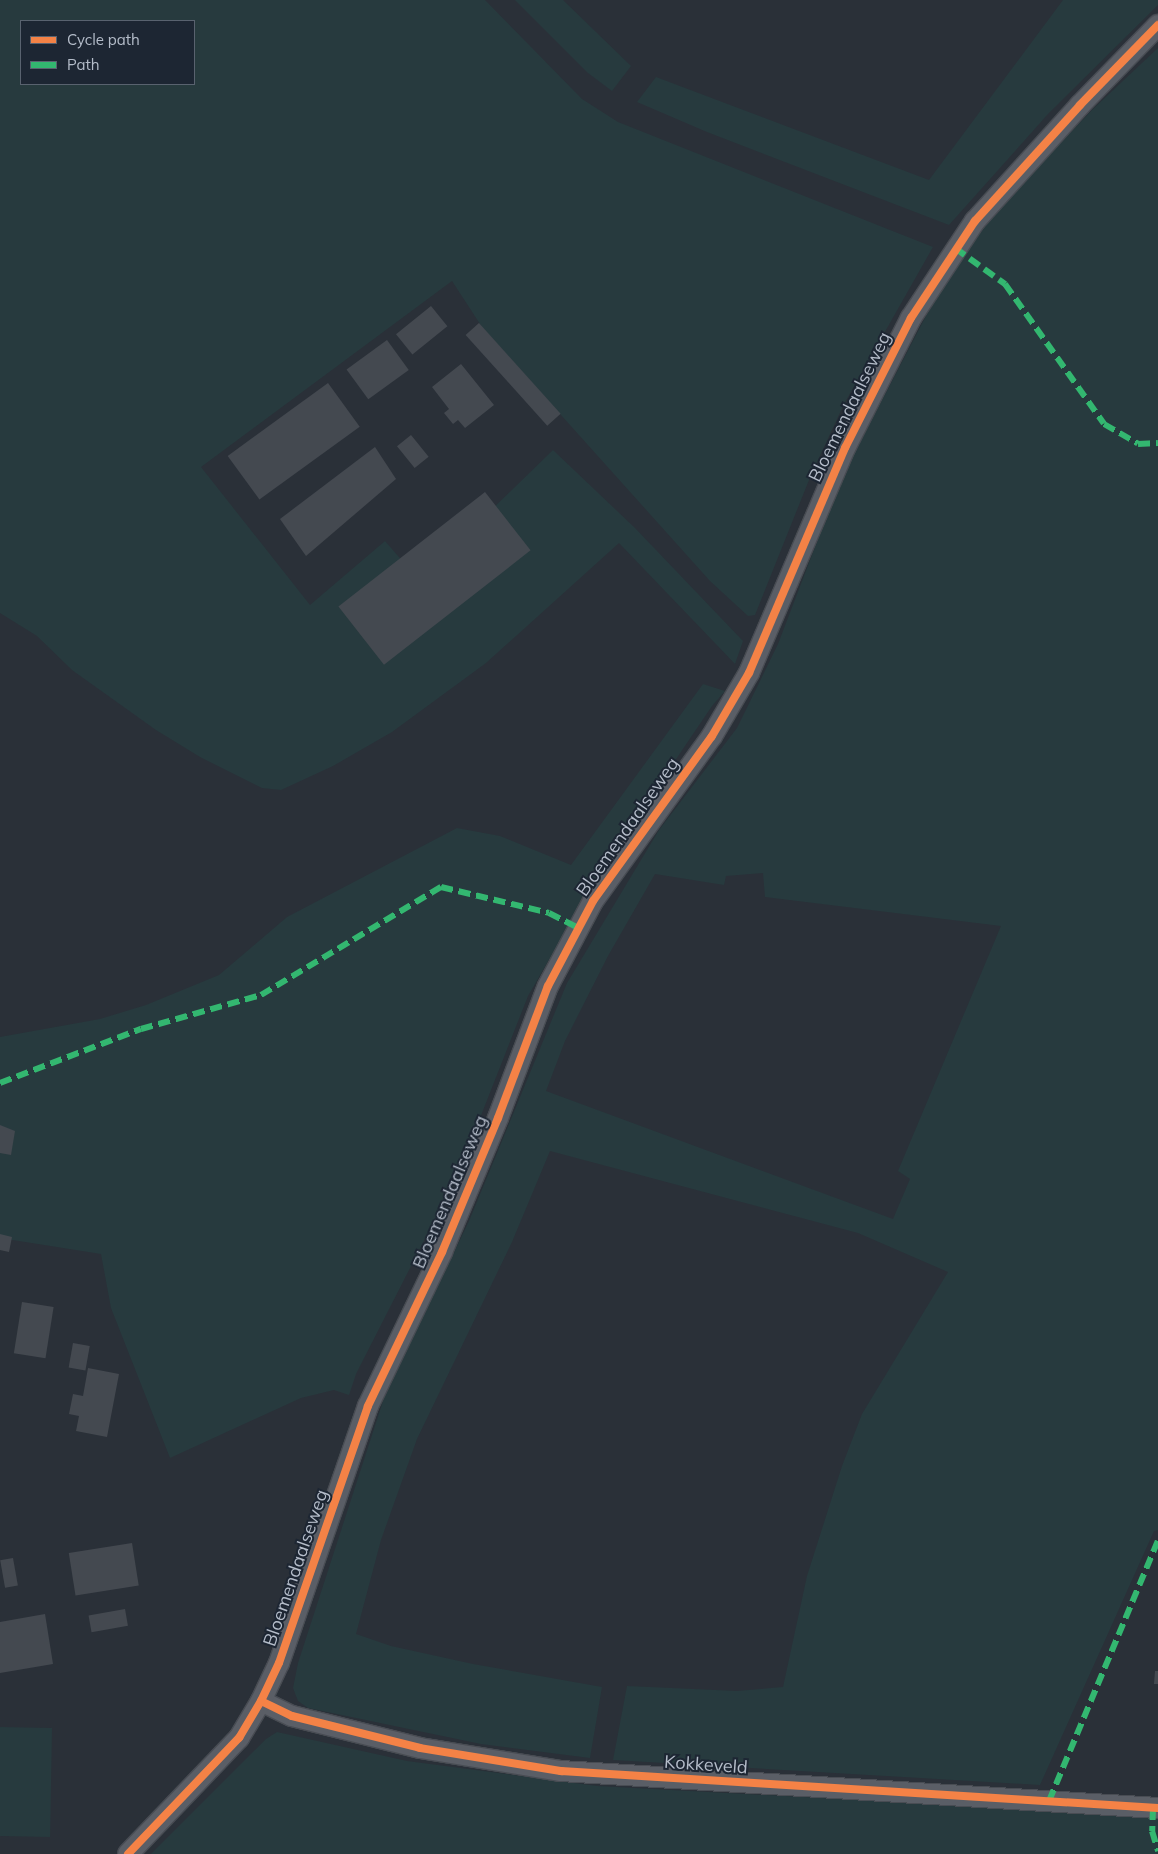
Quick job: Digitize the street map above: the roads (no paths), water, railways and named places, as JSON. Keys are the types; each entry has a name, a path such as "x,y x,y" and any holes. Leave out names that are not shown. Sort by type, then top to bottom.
{"street":[{"name":"Bloemendaalseweg","path":"128,1854 239,1738 261,1701 279,1662 368,1406 442,1252 562,959 594,901 712,736 749,673 845,448 911,318 936,276 975,221 1029,159 1158,25"},
{"name":"Kokkeveld","path":"261,1701 292,1716 420,1748 561,1771 1158,1808"}]}
